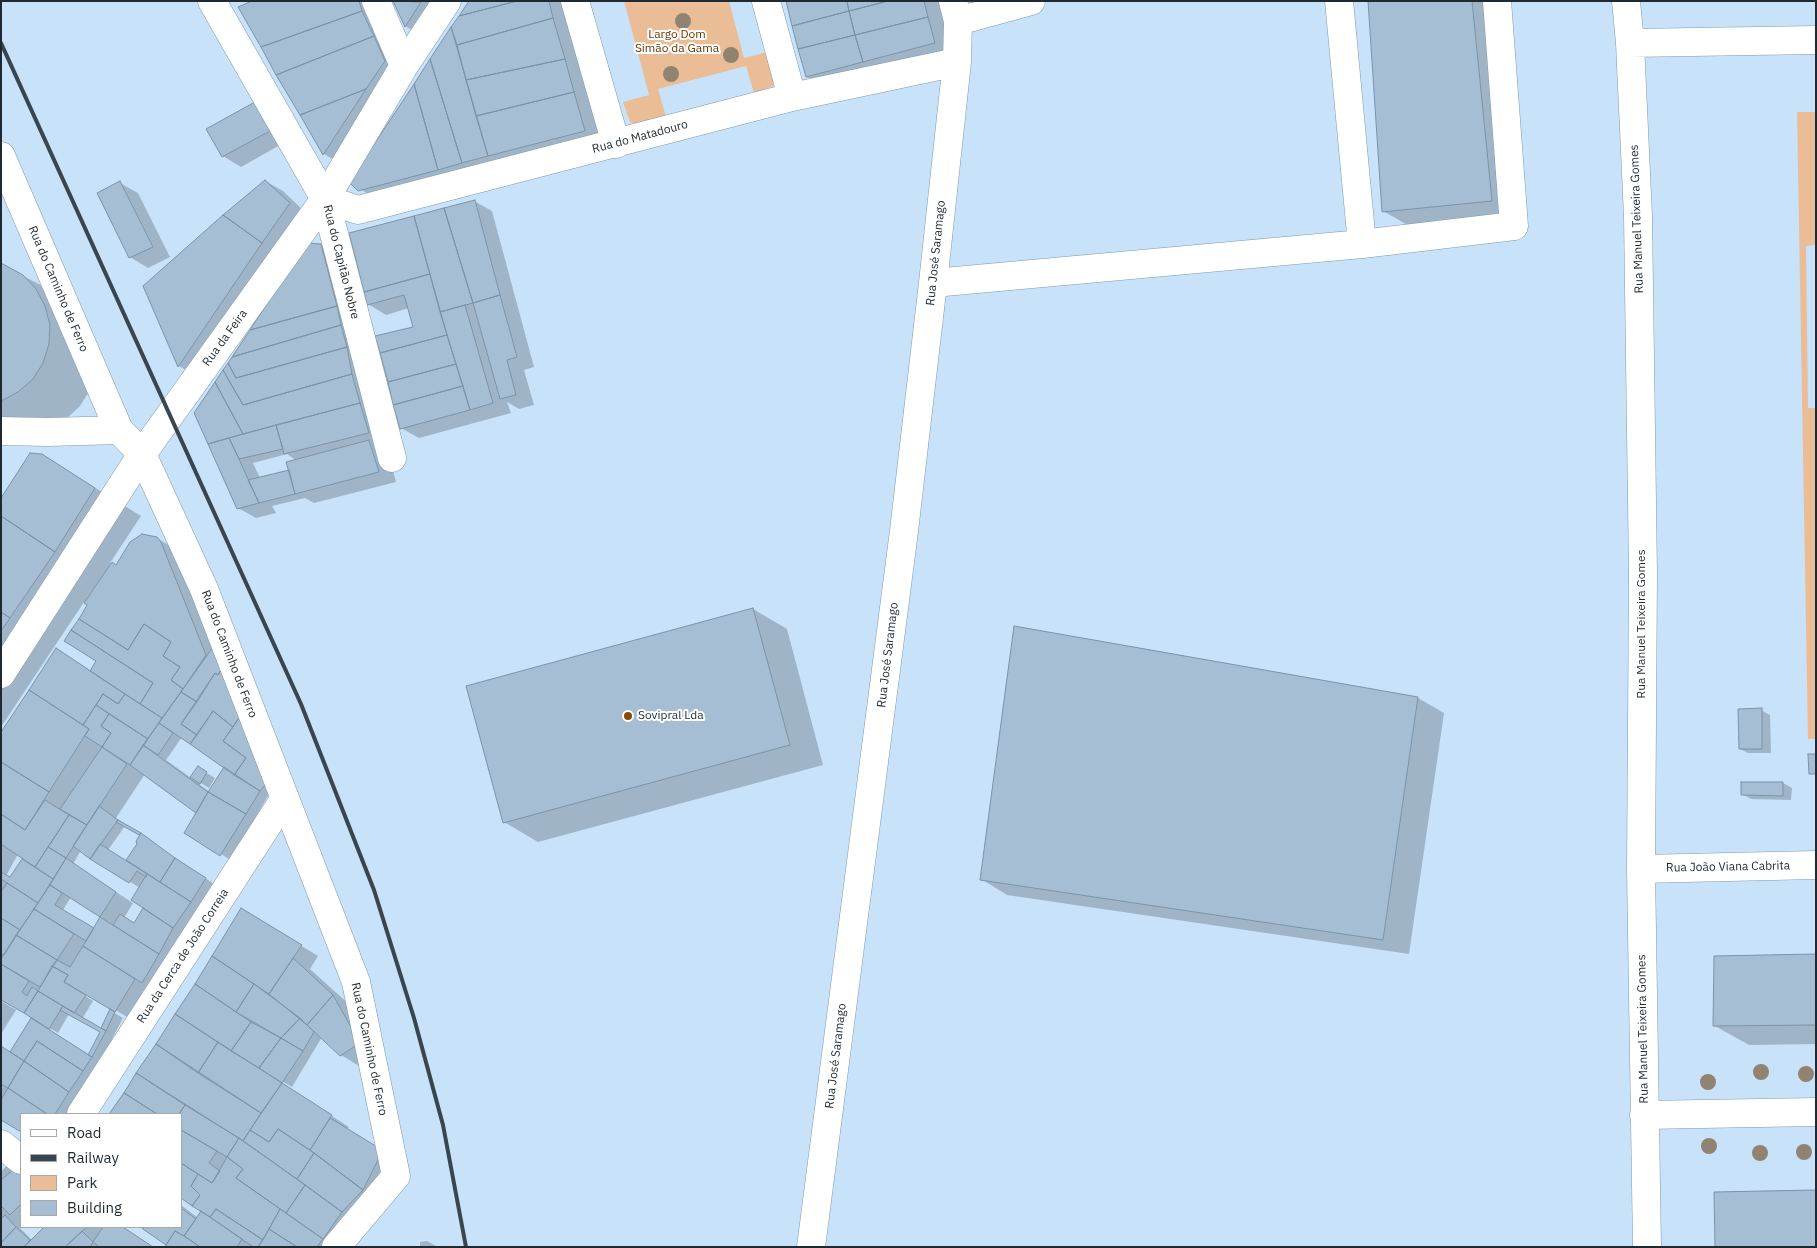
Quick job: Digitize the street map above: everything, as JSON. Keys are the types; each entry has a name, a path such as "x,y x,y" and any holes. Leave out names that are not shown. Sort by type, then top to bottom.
{"street":[{"path":"376,1 404,66"},
{"name":"Rua da Feira","path":"1,674 142,454 325,199 404,66 448,1"},
{"path":"576,1 616,144"},
{"path":"766,1 792,97"},
{"path":"955,11 1030,1"},
{"path":"1339,1 1362,244"},
{"path":"934,283 1362,244 1514,226 1497,1"},
{"name":"Rua Manuel Teixeira Gomes","path":"1626,1 1630,43 1638,216 1643,574 1641,869 1647,1247"},
{"name":"Rua do Capitão Nobre","path":"215,2 325,199 392,458"},
{"name":"Rua José Saramago","path":"811,1247 934,283 957,62 955,11"},
{"path":"1630,43 1816,40"},
{"name":"Rua do Matadouro","path":"325,199 358,210 792,97 957,62"},
{"name":"Rua do Caminho de Ferro","path":"1,156 119,430 142,454 204,590 356,982 396,1176 336,1247"},
{"path":"1,431 119,430"},
{"name":"Rua da Cerca de João Correia","path":"82,1113 285,798"},
{"name":"Rua João Viana Cabrita","path":"1641,869 1816,865"},
{"path":"1644,1115 1816,1112"},
{"path":"1,1144 20,1159"}],"green space":[{"name":"Largo Dom Simão da Gama","path":"624,1 729,1 744,58 767,52 776,85 754,93 746,66 658,89 666,117 635,124 630,122 623,102 649,95"},
{"path":"1797,112 1816,112 1816,245 1806,246 1808,408 1816,408 1816,739 1808,739"}],"building":[{"path":"252,1 359,1 362,11 261,47 238,7"},
{"path":"393,1 421,2 405,27"},
{"path":"469,1 517,1 459,16"},
{"path":"517,1 549,1 553,18 457,45 451,27 459,16"},
{"path":"786,1 847,1 849,11 792,26"},
{"path":"847,1 888,1 849,11"},
{"path":"888,1 924,1 928,17 855,35 849,11"},
{"path":"1368,1 1472,1 1492,201 1382,212"},
{"path":"362,11 374,36 276,75 261,47"},
{"path":"849,11 855,35 798,49 792,26"},
{"path":"928,17 935,43 863,62 855,35"},
{"path":"553,18 565,59 466,80 457,45"},
{"path":"451,27 488,156 462,163 430,59"},
{"path":"855,35 863,62 806,77 798,49"},
{"path":"374,36 385,61 366,89 300,115 276,75"},
{"path":"430,59 462,163 438,170 414,84"},
{"path":"565,59 574,92 476,116 466,80"},
{"path":"414,84 438,170 358,191 349,182"},
{"path":"366,89 323,155 300,115"},
{"path":"574,92 585,131 488,156 476,116"},
{"path":"255,102 270,131 222,157 206,129"},
{"path":"265,180 290,203 262,243 223,215"},
{"path":"120,181 153,247 129,258 97,193"},
{"path":"475,200 500,295 473,303 444,208"},
{"path":"444,208 473,303 440,312 414,216"},
{"path":"223,215 262,243 178,367 143,286"},
{"path":"414,216 430,274 364,292 349,233"},
{"path":"307,243 321,244 337,306 250,330"},
{"path":"1,263 23,275 36,289 45,306 50,325 49,344 43,363 33,379 18,392 1,401"},
{"path":"430,274 447,335 380,353 375,336 413,327 404,295 367,305 364,292"},
{"path":"500,295 517,357 507,360 516,395 500,399 473,303"},
{"path":"465,305 493,403 470,410 440,312"},
{"path":"337,306 341,325 232,357 250,330"},
{"path":"341,325 347,347 236,378 228,363 232,357"},
{"path":"447,335 456,364 388,382 380,353"},
{"path":"347,347 352,374 243,405 223,370 228,363 236,378"},
{"path":"456,364 463,386 393,405 388,382"},
{"path":"223,370 243,405 352,374 360,403 243,434 215,382"},
{"path":"215,382 243,434 208,444 194,413"},
{"path":"463,386 470,410 400,429 393,405"},
{"path":"360,403 369,433 284,454 276,425"},
{"path":"276,425 283,449 239,459 229,438"},
{"path":"229,438 259,503 237,509 208,444"},
{"path":"369,440 379,472 295,494 286,462"},
{"path":"30,453 42,454 95,488 55,552 1,516 1,498"},
{"path":"289,470 295,494 259,503 248,480"},
{"path":"1,516 55,552 10,618 1,612"},
{"path":"142,534 157,537 161,542 206,655 183,689 171,680 180,667 163,656 171,642 144,624 128,650 79,619 87,605 84,603 112,562 116,565 130,542"},
{"name":"Sovipral Lda","path":"753,608 790,745 503,823 466,686"},
{"path":"1,612 10,618 1,631"},
{"path":"79,619 128,650 144,624 171,642 163,656 180,667 171,680 183,689 162,718 140,704 153,683 71,630"},
{"path":"1014,626 1418,697 1383,940 980,880"},
{"path":"71,630 153,683 140,704 90,671 96,661 64,641"},
{"path":"213,647 222,668 218,675 215,673 197,702 181,692"},
{"path":"56,648 125,694 118,704 103,694 83,725 29,690"},
{"path":"222,668 243,712 233,727 213,711 197,735 181,724 215,673 218,675"},
{"path":"29,690 89,729 49,792 1,762 1,732"},
{"path":"181,692 197,702 181,724 197,735 190,744 159,723"},
{"path":"103,694 118,704 125,694 162,718 148,739 96,705"},
{"path":"96,705 109,714 101,726 111,733 102,747 85,736 89,729 83,725"},
{"path":"1762,708 1762,749 1739,749 1738,709"},
{"path":"213,711 233,727 223,741 246,758 234,775 190,744"},
{"path":"243,712 271,778 260,791 234,775 246,758 223,741"},
{"path":"109,714 148,739 130,765 102,747 111,733 101,726"},
{"path":"159,723 173,733 158,755 143,745"},
{"path":"143,745 208,792 196,813 130,765"},
{"path":"102,747 127,764 87,825 60,809"},
{"path":"1808,754 1816,754 1816,774 1809,774"},
{"path":"1,762 49,792 25,830 1,814"},
{"path":"198,766 207,772 200,784 190,777"},
{"path":"224,767 260,791 246,814 208,792"},
{"path":"1741,782 1783,782 1783,796 1741,795"},
{"path":"208,792 246,814 220,856 184,833"},
{"path":"45,800 69,815 35,867 1,844 1,814 25,830"},
{"path":"99,806 118,820 90,859 73,846"},
{"path":"69,815 87,825 66,858 48,847"},
{"path":"118,820 141,833 139,835 116,822"},
{"path":"141,833 175,858 160,882 126,860 137,844 136,841"},
{"path":"100,844 147,874 146,877 137,871 129,883 90,859"},
{"path":"48,847 66,858 53,879 35,867"},
{"path":"66,858 116,892 100,917 50,885"},
{"path":"175,858 206,878 191,902 160,882"},
{"path":"22,859 53,879 38,903 1,879 1,872 10,877"},
{"path":"147,874 191,902 173,928 131,900"},
{"path":"7,883 38,903 20,930 1,918 1,892"},
{"path":"50,885 62,893 55,905 94,928 86,941 34,909"},
{"path":"143,908 173,928 159,954 113,925 120,914 134,923"},
{"path":"241,908 302,945 269,994 212,956"},
{"path":"34,909 74,934 57,960 16,935"},
{"path":"100,917 159,954 142,983 83,946"},
{"path":"1,918 20,930 4,955 1,954"},
{"path":"16,935 57,960 40,987 1,964 1,959"},
{"path":"83,946 135,979 115,1012 64,982 68,975 52,966 57,960 70,967"},
{"path":"1816,954 1816,1025 1713,1026 1714,956"},
{"path":"212,956 254,984 236,1012 195,984"},
{"path":"293,958 333,995 307,1025 269,994"},
{"path":"1,964 29,981 22,992 27,996 32,987 38,991 24,1013 1,1000"},
{"path":"52,966 68,975 64,982 86,995 74,1013 38,991"},
{"path":"195,984 251,1022 231,1051 175,1014"},
{"path":"254,984 300,1018 281,1038 236,1012"},
{"path":"38,991 63,1006 49,1029 24,1013"},
{"path":"333,995 360,1043 340,1056 307,1025"},
{"path":"63,1006 106,1031 92,1057 88,1055 100,1032 60,1010"},
{"path":"110,1009 115,1012 106,1031 101,1028"},
{"path":"175,1014 218,1042 198,1073 156,1044"},
{"path":"31,1018 92,1057 83,1071 37,1041 24,1061 10,1052"},
{"path":"300,1018 314,1032 303,1051 281,1038"},
{"path":"251,1022 281,1038 259,1068 231,1051"},
{"path":"281,1038 303,1051 282,1083 259,1068"},
{"path":"37,1041 83,1071 69,1092 24,1061"},
{"path":"218,1042 282,1083 261,1113 198,1073"},
{"path":"156,1044 261,1113 243,1141 136,1073"},
{"path":"1,1046 24,1061 8,1088 1,1084"},
{"path":"24,1061 69,1092 56,1113 46,1113 8,1088"},
{"path":"136,1073 185,1105 180,1113 155,1113 124,1093"},
{"path":"282,1083 332,1115 310,1150 278,1129 269,1142 250,1130"},
{"path":"8,1088 46,1113 20,1113 20,1131 1,1120 1,1100"},
{"path":"124,1093 155,1113 110,1113"},
{"path":"185,1105 239,1138 227,1157 182,1131 182,1113 180,1113"},
{"path":"330,1118 379,1148 378,1160 363,1190 310,1150"},
{"path":"278,1129 314,1153 297,1179 243,1141 250,1130 269,1142"},
{"path":"182,1131 217,1151 209,1163 220,1171 212,1183 182,1164"},
{"path":"239,1138 305,1185 286,1213 236,1178 243,1169 227,1157"},
{"path":"314,1153 363,1190 342,1212 297,1179"},
{"path":"227,1157 243,1169 236,1178 280,1209 263,1240 216,1209 210,1217 192,1206 200,1195 191,1186 198,1174 212,1183"},
{"path":"20,1164 20,1205 10,1215 1,1206 1,1180"},
{"path":"182,1164 198,1174 191,1186 200,1195 192,1206 182,1199"},
{"path":"305,1185 342,1212 323,1239 286,1213"},
{"path":"1816,1190 1816,1247 1715,1247 1714,1192"},
{"path":"182,1209 196,1219 184,1236 175,1231 166,1245 143,1229 182,1228"},
{"path":"216,1209 263,1240 258,1247 253,1247 210,1217"},
{"path":"280,1209 323,1239 317,1247 297,1247 269,1229"},
{"path":"201,1211 242,1239 237,1247 200,1247 184,1236"},
{"path":"5,1215 16,1227 1,1243 1,1219"},
{"path":"16,1227 30,1240 24,1247 1,1247 1,1243"},
{"path":"43,1228 86,1228 65,1247 24,1247"},
{"path":"102,1228 124,1228 153,1247 99,1247 93,1242"},
{"path":"269,1229 297,1247 258,1247"},
{"path":"82,1231 93,1242 90,1247 65,1247"},
{"path":"175,1231 184,1236 200,1247 165,1247"}],"railway":[{"path":"1,43 301,704 374,890 414,1018 443,1125 466,1247"}],"place":[{"name":"Sovipral Lda","path":"628,716"}]}
